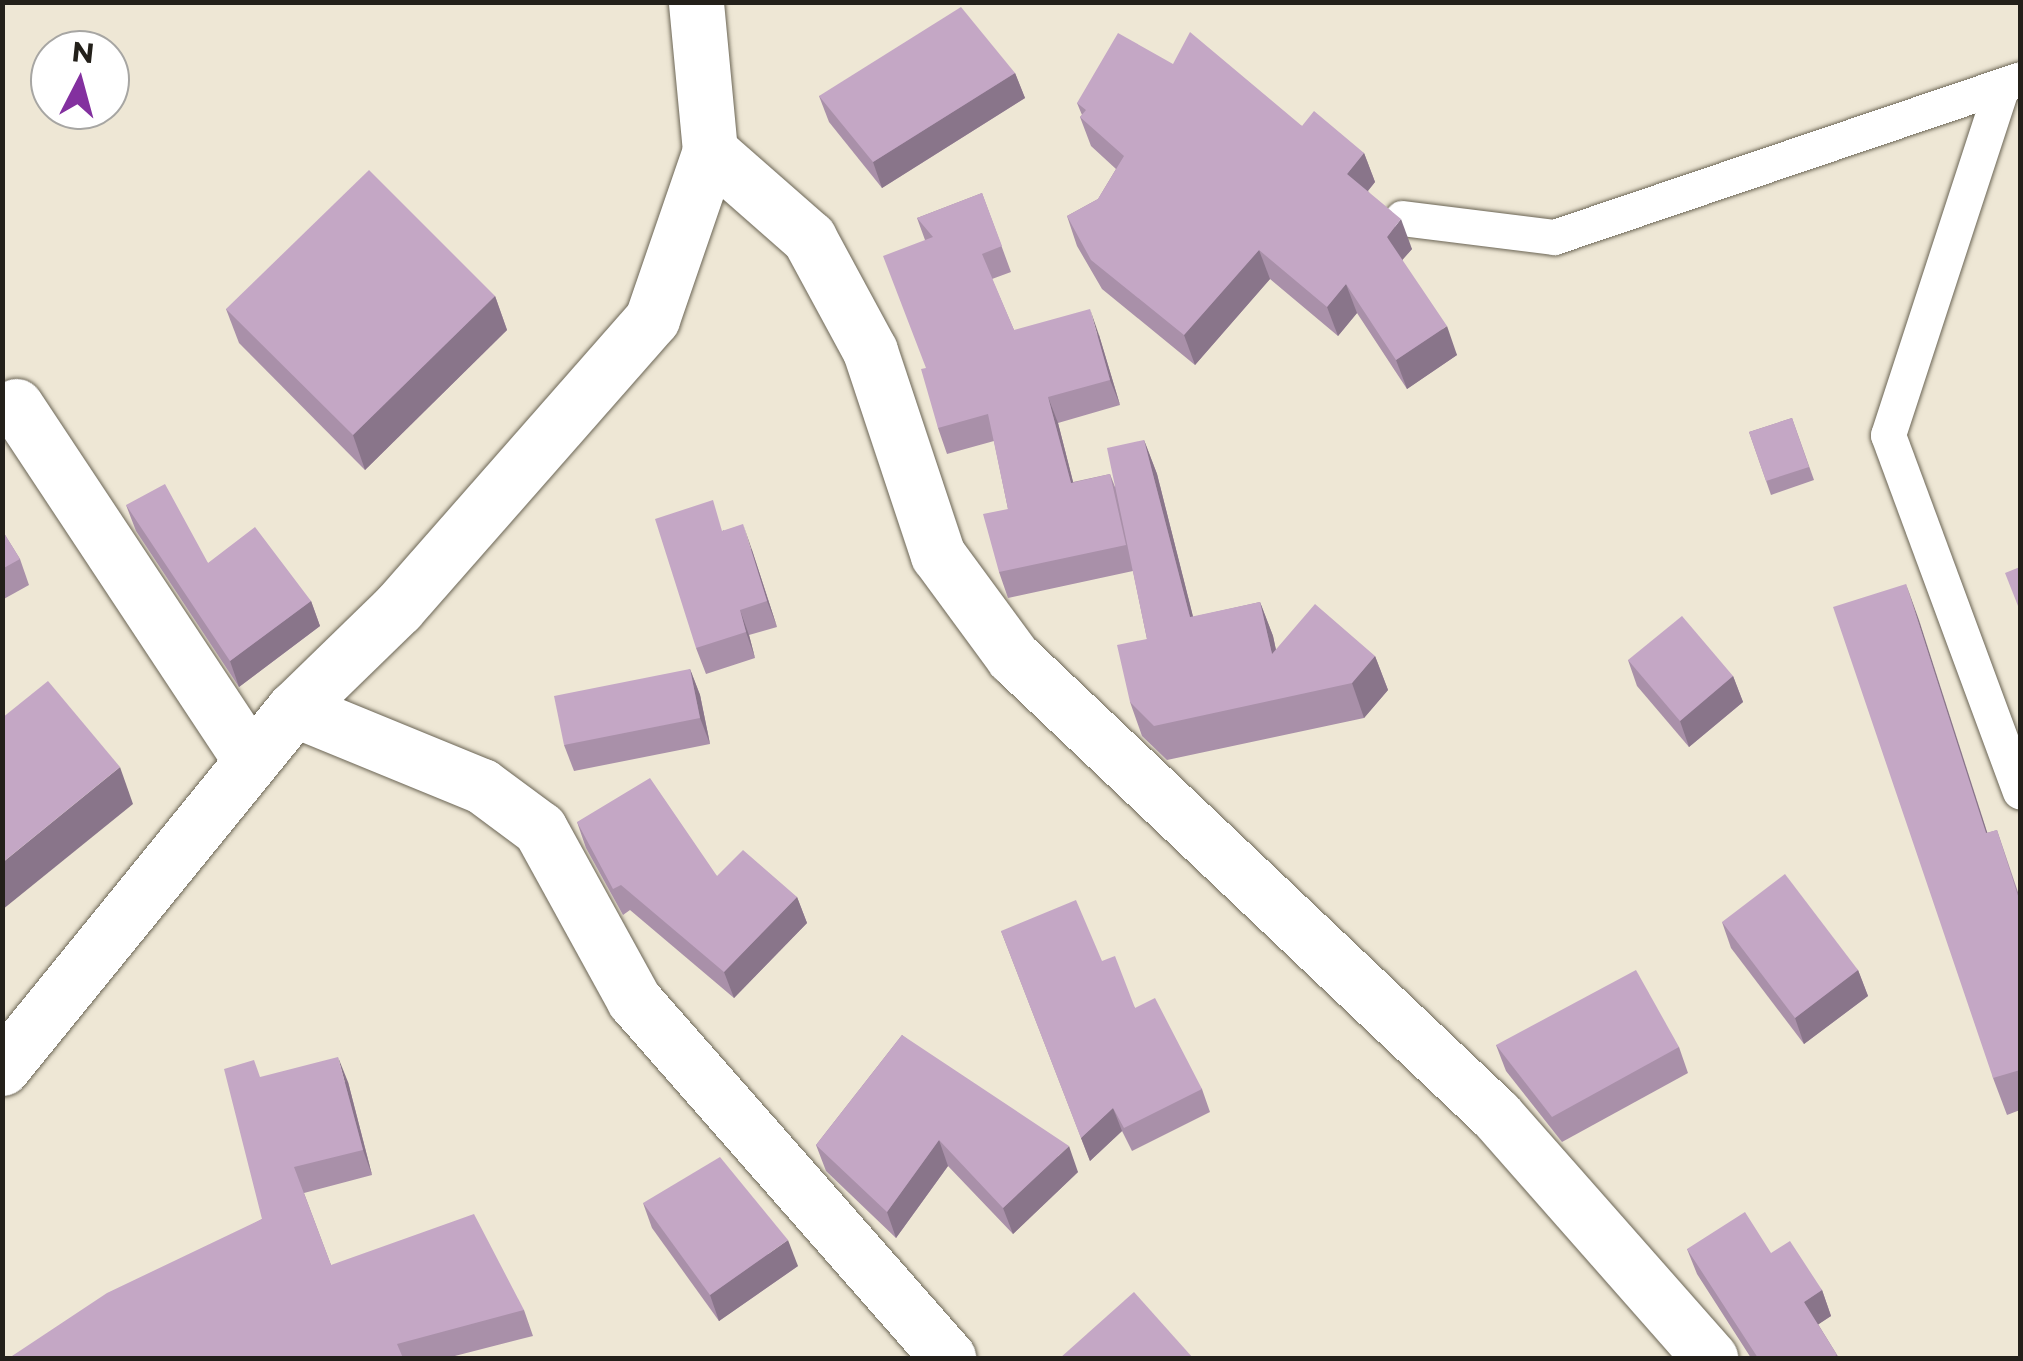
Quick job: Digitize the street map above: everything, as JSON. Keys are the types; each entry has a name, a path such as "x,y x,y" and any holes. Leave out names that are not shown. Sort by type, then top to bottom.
{"street":[{"path":"2,1068 250,760 294,710 398,608 652,319 710,151 696,2"},
{"path":"710,151 809,238 870,352 938,556 1013,656 1496,1116 1710,1358"},
{"path":"16,406 250,760"},
{"path":"294,710 482,786 540,830 634,1000 948,1358"}],"lane":[{"path":"1402,218 1554,237 2011,83"},
{"path":"2011,83 1888,434 2020,791"}],"building":[{"path":"961,7 1015,73 873,162 819,96"},
{"path":"1190,32 1302,126 1314,111 1364,153 1347,174 1401,219 1387,237 1447,326 1396,360 1346,284 1327,307 1259,250 1184,335 1091,260 1067,216 1098,199 1124,156 1080,117 1086,110 1077,103 1118,33 1173,64"},
{"path":"369,170 495,296 353,435 226,309"},
{"path":"982,193 1002,246 982,254 1014,330 1090,309 1110,380 1048,397 1071,483 1110,474 1126,545 999,572 983,514 1008,509 988,414 938,428 921,369 926,368 883,256 933,237 917,218"},
{"path":"1792,418 1809,467 1766,481 1749,432"},
{"path":"1144,440 1190,617 1260,602 1272,654 1315,604 1375,656 1352,683 1154,726 1130,702 1117,645 1147,639 1107,448"},
{"path":"165,484 208,563 255,527 311,601 230,661 126,505"},
{"path":"713,500 722,531 743,524 767,601 740,610 746,632 696,648 655,519"},
{"path":"2,530 20,559 2,569"},
{"path":"2020,567 2020,611 2005,573"},
{"path":"1906,584 1986,833 1997,830 2020,902 2020,1070 1993,1078 1833,607"},
{"path":"1682,616 1733,676 1680,721 1628,660"},
{"path":"690,669 700,718 564,745 554,696"},
{"path":"48,681 120,767 2,863 2,718"},
{"path":"650,778 717,876 743,850 797,897 724,972 621,885 613,889 577,822"},
{"path":"1785,874 1858,970 1795,1018 1722,922"},
{"path":"1076,900 1102,961 1115,956 1135,1008 1155,998 1202,1089 1124,1128 1113,1108 1081,1138 1001,931"},
{"path":"1636,970 1679,1047 1552,1117 1496,1045"},
{"path":"902,1035 1069,1146 1003,1208 939,1140 887,1212 816,1145"},
{"path":"338,1057 363,1150 294,1167 331,1265 474,1214 524,1310 397,1344 403,1358 9,1358 107,1293 262,1219 224,1069 254,1060 260,1077"},
{"path":"720,1157 788,1240 710,1295 643,1203"},
{"path":"1745,1212 1771,1253 1790,1241 1822,1290 1804,1302 1837,1355 1758,1358 1687,1249"},
{"path":"1134,1292 1193,1358 1060,1358"}]}
